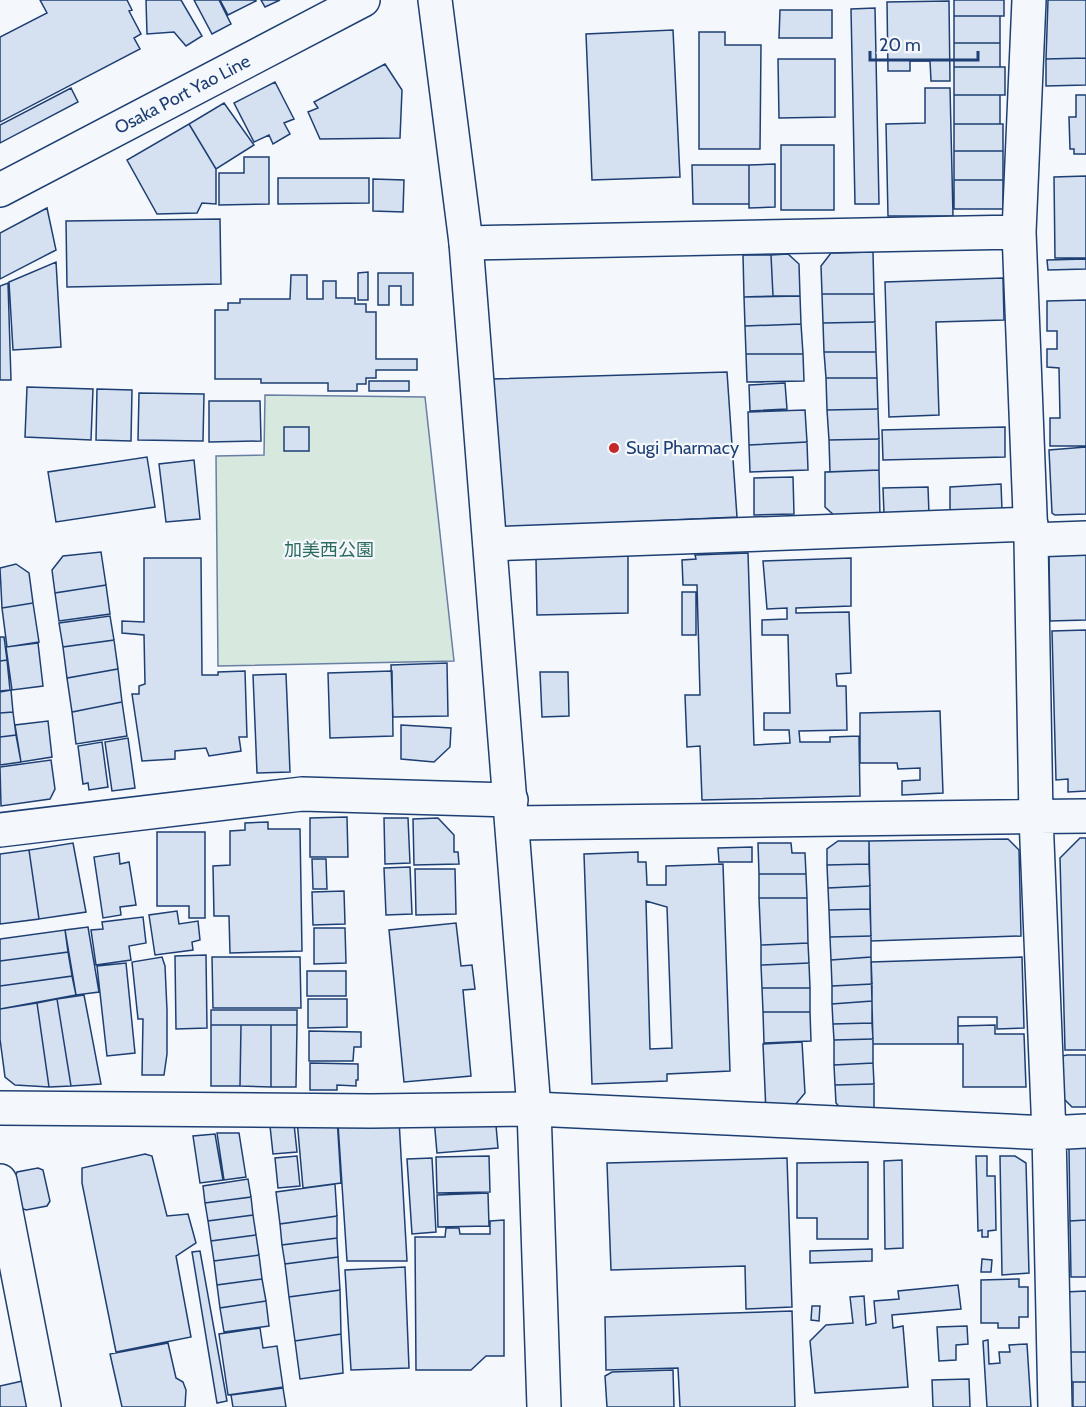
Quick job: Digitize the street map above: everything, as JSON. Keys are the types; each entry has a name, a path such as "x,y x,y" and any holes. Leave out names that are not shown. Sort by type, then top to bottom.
{"street":[{"name":"Osaka Port Yao Line","path":"0,190 363,0"},
{"path":"435,0 466,243 511,812 534,1109 544,1407"},
{"path":"1029,0 1019,232 1031,532 1036,817 1048,1133 1055,1407"},
{"path":"466,243 1019,232"},
{"path":"490,544 1031,532 1086,538"},
{"path":"0,831 302,794 511,812 1086,816"},
{"path":"0,1108 371,1111 534,1109 1048,1133 1086,1131"},
{"path":"0,1180 44,1407"}],"green space":[{"name":"加美西公園","path":"265,395 425,397 454,661 218,666 216,456 264,455"}],"building":[{"path":"40,0 127,0 132,10 129,11 141,34 134,38 140,49 0,122 0,37 47,13"},
{"path":"146,0 181,0 202,36 186,46 174,32 147,34"},
{"path":"194,0 219,0 231,24 212,34"},
{"path":"220,0 256,0 256,1 228,15"},
{"path":"261,0 280,0 265,7"},
{"path":"954,0 1004,0 1004,16 954,16"},
{"path":"1048,0 1086,0 1086,58 1046,59"},
{"path":"949,1 950,81 931,81 930,61 910,61 910,71 888,71 887,2"},
{"path":"875,8 879,204 855,204 851,9"},
{"path":"780,10 832,10 832,38 779,38"},
{"path":"954,16 1000,16 1000,43 954,43"},
{"path":"673,30 680,177 592,180 586,34"},
{"path":"699,32 725,32 725,45 761,45 760,149 699,149"},
{"path":"954,43 1000,43 1000,67 954,67"},
{"path":"1086,58 1086,85 1046,86 1046,59"},
{"path":"778,59 835,59 835,117 779,118"},
{"path":"385,64 402,90 400,138 320,139 308,112 318,108 314,102"},
{"path":"954,67 1005,67 1005,95 954,95"},
{"path":"275,82 294,119 284,123 290,134 273,144 269,135 254,142 234,103"},
{"path":"71,88 78,102 0,143 0,125"},
{"path":"925,88 950,88 953,216 888,216 886,124 925,123"},
{"path":"954,95 1000,95 1000,124 954,124"},
{"path":"1076,95 1086,95 1086,154 1074,154 1074,149 1070,149 1069,117 1076,117"},
{"path":"224,103 254,145 216,169 189,124"},
{"path":"189,124 216,169 216,204 202,203 197,213 157,214 127,160"},
{"path":"954,124 1003,124 1003,151 954,151"},
{"path":"781,145 834,145 834,210 781,210"},
{"path":"954,151 1003,151 1003,180 954,180"},
{"path":"244,157 269,157 269,204 219,205 219,173 244,173"},
{"path":"775,164 775,207 749,208 749,165"},
{"path":"692,165 749,165 749,204 693,204"},
{"path":"1086,176 1086,258 1055,258 1054,177"},
{"path":"278,178 369,178 369,203 278,204"},
{"path":"373,179 404,180 403,212 373,211"},
{"path":"954,180 1003,180 1003,209 954,209"},
{"path":"47,208 56,250 0,279 0,233"},
{"path":"220,219 221,284 67,287 66,221"},
{"path":"873,252 874,294 822,294 821,266 831,253"},
{"path":"788,254 799,264 800,296 773,296 771,255"},
{"path":"743,255 771,255 773,296 744,297"},
{"path":"1086,259 1086,269 1048,270 1047,260"},
{"path":"56,262 61,347 13,350 9,282"},
{"path":"368,272 368,300 358,300 358,273"},
{"path":"378,273 413,273 413,305 401,305 401,286 389,286 389,305 378,305"},
{"path":"291,275 307,275 307,299 323,299 323,281 336,281 336,298 355,298 355,304 366,304 366,312 376,312 376,359 417,359 417,370 376,370 376,378 366,378 366,384 357,384 357,391 328,391 328,383 261,383 261,379 215,379 215,310 228,310 228,303 240,303 240,299 290,299"},
{"path":"1003,278 1004,320 936,322 939,415 889,417 885,282"},
{"path":"8,283 11,380 0,380 0,286"},
{"path":"822,294 874,294 875,322 823,323"},
{"path":"800,296 801,324 745,326 744,297"},
{"path":"1086,300 1086,446 1050,446 1050,418 1060,418 1059,368 1047,367 1047,349 1057,349 1057,331 1047,331 1047,301"},
{"path":"875,322 876,352 824,352 823,323"},
{"path":"801,324 803,354 746,354 745,326"},
{"path":"824,352 876,352 877,378 826,378"},
{"path":"746,354 803,354 804,381 747,382"},
{"name":"Sugi Pharmacy","path":"727,372 737,517 500,528 491,379"},
{"path":"826,378 877,378 878,409 827,410"},
{"path":"369,381 409,381 409,391 369,391"},
{"path":"785,383 787,409 750,411 749,385"},
{"path":"27,387 93,389 91,440 25,437"},
{"path":"97,389 132,390 131,441 96,440"},
{"path":"139,393 204,394 203,441 138,440"},
{"path":"209,401 260,401 261,441 209,442"},
{"path":"878,409 879,439 829,440 827,410"},
{"path":"805,410 807,442 749,445 748,412"},
{"path":"284,427 309,427 309,451 284,451"},
{"path":"1005,427 1005,457 883,460 882,430"},
{"path":"879,439 879,470 830,472 829,440"},
{"path":"807,442 808,470 750,472 749,445"},
{"path":"1086,447 1086,514 1055,515 1052,513 1049,450"},
{"path":"147,457 155,507 56,522 48,472"},
{"path":"194,460 200,519 166,522 159,464"},
{"path":"879,470 880,516 836,517 825,507 825,472"},
{"path":"793,477 794,514 754,515 754,478"},
{"path":"1001,484 1002,510 950,512 950,487"},
{"path":"928,487 929,514 884,514 883,488"},
{"path":"101,552 106,585 55,593 52,570 63,556"},
{"path":"748,553 754,745 790,743 789,730 764,730 764,713 790,713 788,635 762,635 762,620 787,619 787,608 767,609 763,561 851,558 851,606 796,608 796,613 849,612 851,673 836,674 837,686 846,686 847,730 799,731 800,742 830,742 830,737 859,736 860,796 702,800 700,746 687,747 685,695 700,695 697,585 683,585 682,560 696,559 695,555"},
{"path":"1086,554 1086,620 1050,621 1049,555"},
{"path":"542,556 628,556 628,613 537,615 536,559"},
{"path":"144,558 201,558 202,675 245,671 247,737 239,737 241,751 209,756 206,748 175,751 175,759 142,761 132,694 139,694 139,686 145,684 144,635 122,633 122,621 144,622"},
{"path":"16,564 29,573 33,603 2,608 0,568"},
{"path":"106,585 110,614 59,621 55,593"},
{"path":"682,592 696,592 696,635 682,635"},
{"path":"33,603 39,642 7,647 2,608"},
{"path":"110,616 114,640 63,647 59,623"},
{"path":"1086,630 1086,791 1068,792 1068,779 1056,780 1052,631"},
{"path":"0,637 4,637 7,660 0,661"},
{"path":"114,640 118,669 67,678 63,647"},
{"path":"38,643 43,686 12,690 6,647"},
{"path":"7,660 10,690 0,691 0,661"},
{"path":"447,663 448,716 393,717 391,665"},
{"path":"118,669 122,702 72,712 67,678"},
{"path":"392,671 393,736 330,738 328,673"},
{"path":"540,672 568,672 569,716 542,717"},
{"path":"286,674 290,772 257,773 253,675"},
{"path":"11,690 13,712 0,713 0,692"},
{"path":"122,702 127,736 76,744 72,712"},
{"path":"940,711 943,793 902,795 902,781 920,780 920,768 898,769 897,763 860,763 860,713"},
{"path":"13,712 16,735 0,737 0,713"},
{"path":"48,721 52,757 21,762 15,725"},
{"path":"401,725 451,728 450,747 434,762 401,759"},
{"path":"16,735 21,762 0,765 0,737"},
{"path":"128,738 135,788 112,791 105,742"},
{"path":"102,742 108,787 89,790 88,783 83,784 78,746"},
{"path":"51,760 55,789 50,799 1,806 0,767"},
{"path":"347,817 348,857 310,857 310,818"},
{"path":"384,818 408,818 410,863 385,864"},
{"path":"438,818 454,835 454,852 458,852 459,864 414,865 413,819"},
{"path":"268,822 268,829 300,829 302,951 230,953 229,916 214,916 213,866 230,865 230,831 245,830 245,823"},
{"path":"157,832 205,832 205,918 189,918 189,906 157,906"},
{"path":"1080,838 1086,838 1086,1050 1065,1050 1060,858"},
{"path":"1008,839 1019,850 1021,936 871,941 869,841"},
{"path":"838,841 869,841 869,864 827,865 827,849"},
{"path":"73,843 86,912 39,919 29,850"},
{"path":"758,843 791,843 792,853 805,853 806,874 759,874"},
{"path":"752,847 752,862 719,862 718,848"},
{"path":"29,850 39,919 0,924 0,854"},
{"path":"638,852 638,862 646,862 647,885 666,885 666,866 723,864 730,1071 667,1074 667,1081 592,1084 584,854","holes":["646,901 667,907 672,1048 650,1049"]},
{"path":"119,853 120,864 129,862 136,905 120,907 121,915 103,918 94,857"},
{"path":"312,859 326,859 327,889 313,889"},
{"path":"869,864 870,886 828,888 827,865"},
{"path":"410,867 412,914 386,915 384,868"},
{"path":"415,869 455,869 456,914 416,915"},
{"path":"759,874 806,874 807,898 759,898"},
{"path":"870,886 870,909 829,910 828,888"},
{"path":"344,891 345,924 313,925 312,892"},
{"path":"759,898 807,898 808,943 761,945"},
{"path":"870,909 871,936 830,937 829,910"},
{"path":"177,911 179,924 198,921 200,940 192,942 193,950 155,955 149,915"},
{"path":"143,917 146,943 129,946 131,960 96,965 91,930 103,929 102,922"},
{"path":"456,923 461,966 472,965 475,989 463,990 471,1076 404,1082 389,930"},
{"path":"88,927 99,992 76,995 65,930"},
{"path":"314,928 345,928 346,963 314,964"},
{"path":"65,930 68,952 0,961 0,939"},
{"path":"871,936 871,957 831,960 830,937"},
{"path":"808,943 809,963 761,965 761,945"},
{"path":"68,952 72,976 0,986 0,961"},
{"path":"206,955 207,1028 176,1029 175,956"},
{"path":"162,957 165,966 167,1010 167,1054 164,1075 142,1075 143,1019 138,1019 132,962"},
{"path":"212,957 300,957 301,1008 213,1008"},
{"path":"871,957 872,984 832,986 831,960"},
{"path":"1022,957 1024,1028 997,1029 997,1017 958,1017 958,1044 873,1044 871,962"},
{"path":"126,963 135,1053 107,1056 97,966"},
{"path":"809,963 810,988 762,988 761,965"},
{"path":"307,971 346,971 346,996 307,996"},
{"path":"72,976 76,995 0,1009 0,986"},
{"path":"872,984 872,1001 832,1004 832,986"},
{"path":"762,988 810,988 810,1012 763,1012"},
{"path":"84,995 101,1084 71,1086 57,999"},
{"path":"57,999 71,1086 49,1087 37,1003"},
{"path":"308,999 347,999 347,1027 308,1028"},
{"path":"872,1001 872,1023 833,1024 832,1004"},
{"path":"37,1003 49,1087 15,1085 5,1077 0,1039 0,1009"},
{"path":"211,1010 297,1010 297,1025 211,1025"},
{"path":"763,1012 810,1012 811,1041 764,1043"},
{"path":"872,1023 873,1039 834,1040 833,1024"},
{"path":"211,1025 241,1025 240,1086 211,1086"},
{"path":"241,1025 271,1025 271,1087 240,1086"},
{"path":"271,1025 297,1025 296,1087 271,1087"},
{"path":"995,1025 995,1034 1024,1034 1026,1087 963,1087 963,1044 958,1044 958,1026"},
{"path":"309,1031 361,1032 361,1047 354,1047 353,1061 309,1061"},
{"path":"873,1039 873,1063 834,1065 834,1040"},
{"path":"802,1042 805,1093 790,1111 766,1112 763,1044"},
{"path":"1086,1055 1086,1107 1072,1107 1062,1097 1062,1056"},
{"path":"310,1063 358,1064 356,1086 337,1085 337,1090 310,1090"},
{"path":"873,1063 874,1084 835,1085 834,1065"},
{"path":"874,1084 874,1111 843,1111 836,1103 835,1085"},
{"path":"495,1114 498,1148 437,1153 434,1119"},
{"path":"337,1117 341,1183 303,1188 297,1120"},
{"path":"399,1120 407,1261 347,1261 338,1124"},
{"path":"294,1124 297,1152 273,1154 270,1126"},
{"path":"217,1133 239,1133 246,1177 224,1180"},
{"path":"215,1134 223,1180 200,1183 193,1136"},
{"path":"1069,1148 1086,1148 1086,1220 1070,1221"},
{"path":"145,1154 152,1156 167,1216 188,1214 196,1243 176,1256 191,1337 116,1352 82,1183 82,1168"},
{"path":"297,1156 300,1186 278,1188 275,1158"},
{"path":"489,1156 490,1192 437,1193 436,1157"},
{"path":"976,1156 987,1156 987,1176 995,1176 996,1230 988,1231 988,1237 982,1237 982,1230 978,1231"},
{"path":"1000,1156 1015,1156 1026,1163 1029,1273 1002,1275"},
{"path":"432,1158 436,1232 412,1234 407,1159"},
{"path":"787,1158 792,1307 746,1309 745,1266 611,1270 607,1163"},
{"path":"902,1160 903,1248 885,1249 884,1161"},
{"path":"868,1162 868,1239 817,1239 817,1218 797,1218 797,1163"},
{"path":"38,1168 43,1170 50,1201 47,1206 26,1210 21,1208 15,1178 17,1172"},
{"path":"248,1179 251,1197 205,1203 203,1186"},
{"path":"335,1184 337,1216 280,1224 276,1192"},
{"path":"488,1193 489,1226 438,1227 437,1195"},
{"path":"251,1197 253,1215 208,1221 205,1203"},
{"path":"253,1215 256,1235 211,1241 208,1221"},
{"path":"337,1216 337,1238 282,1245 280,1224"},
{"path":"504,1220 504,1356 486,1356 471,1370 416,1370 415,1237 445,1237 446,1228 459,1228 460,1234 490,1234 490,1221"},
{"path":"1086,1220 1086,1277 1071,1277 1070,1221"},
{"path":"256,1235 259,1255 214,1261 211,1241"},
{"path":"337,1238 338,1257 285,1264 282,1245"},
{"path":"872,1249 872,1261 810,1263 810,1251"},
{"path":"200,1251 227,1401 217,1403 192,1252"},
{"path":"259,1255 262,1279 217,1285 214,1261"},
{"path":"338,1257 340,1290 289,1297 285,1264"},
{"path":"982,1259 992,1260 991,1272 981,1272"},
{"path":"405,1267 409,1368 351,1370 345,1270"},
{"path":"262,1279 266,1301 220,1308 217,1285"},
{"path":"1019,1279 1019,1287 1028,1287 1028,1317 1019,1317 1019,1328 998,1328 998,1323 981,1323 981,1280"},
{"path":"958,1285 961,1309 892,1315 893,1328 903,1326 908,1387 815,1393 810,1341 826,1325 853,1323 850,1297 864,1296 866,1325 876,1323 874,1301 899,1299 898,1291"},
{"path":"340,1290 341,1334 295,1341 289,1297"},
{"path":"1086,1291 1086,1352 1067,1352 1065,1292"},
{"path":"266,1301 269,1326 224,1332 220,1308"},
{"path":"812,1306 820,1306 819,1321 811,1320"},
{"path":"792,1311 795,1407 680,1407 678,1368 606,1370 605,1317"},
{"path":"967,1326 968,1344 956,1345 956,1360 939,1361 937,1327"},
{"path":"260,1328 263,1348 277,1346 283,1387 228,1395 219,1334"},
{"path":"341,1334 343,1373 300,1379 295,1341"},
{"path":"988,1340 989,1364 1000,1363 999,1352 1010,1352 1009,1345 1027,1344 1031,1407 987,1407 983,1341"},
{"path":"168,1343 176,1378 183,1382 186,1390 185,1407 122,1407 110,1354"},
{"path":"1067,1352 1086,1352 1086,1382 1068,1380"},
{"path":"673,1370 674,1407 607,1407 605,1376 612,1372"},
{"path":"969,1379 970,1407 933,1407 932,1380"},
{"path":"27,1380 32,1407 0,1407 0,1386"},
{"path":"1073,1382 1086,1382 1086,1407 1073,1407"},
{"path":"283,1388 286,1407 233,1407 231,1395"}],"place":[{"name":"Sugi Pharmacy","path":"614,448"}]}
